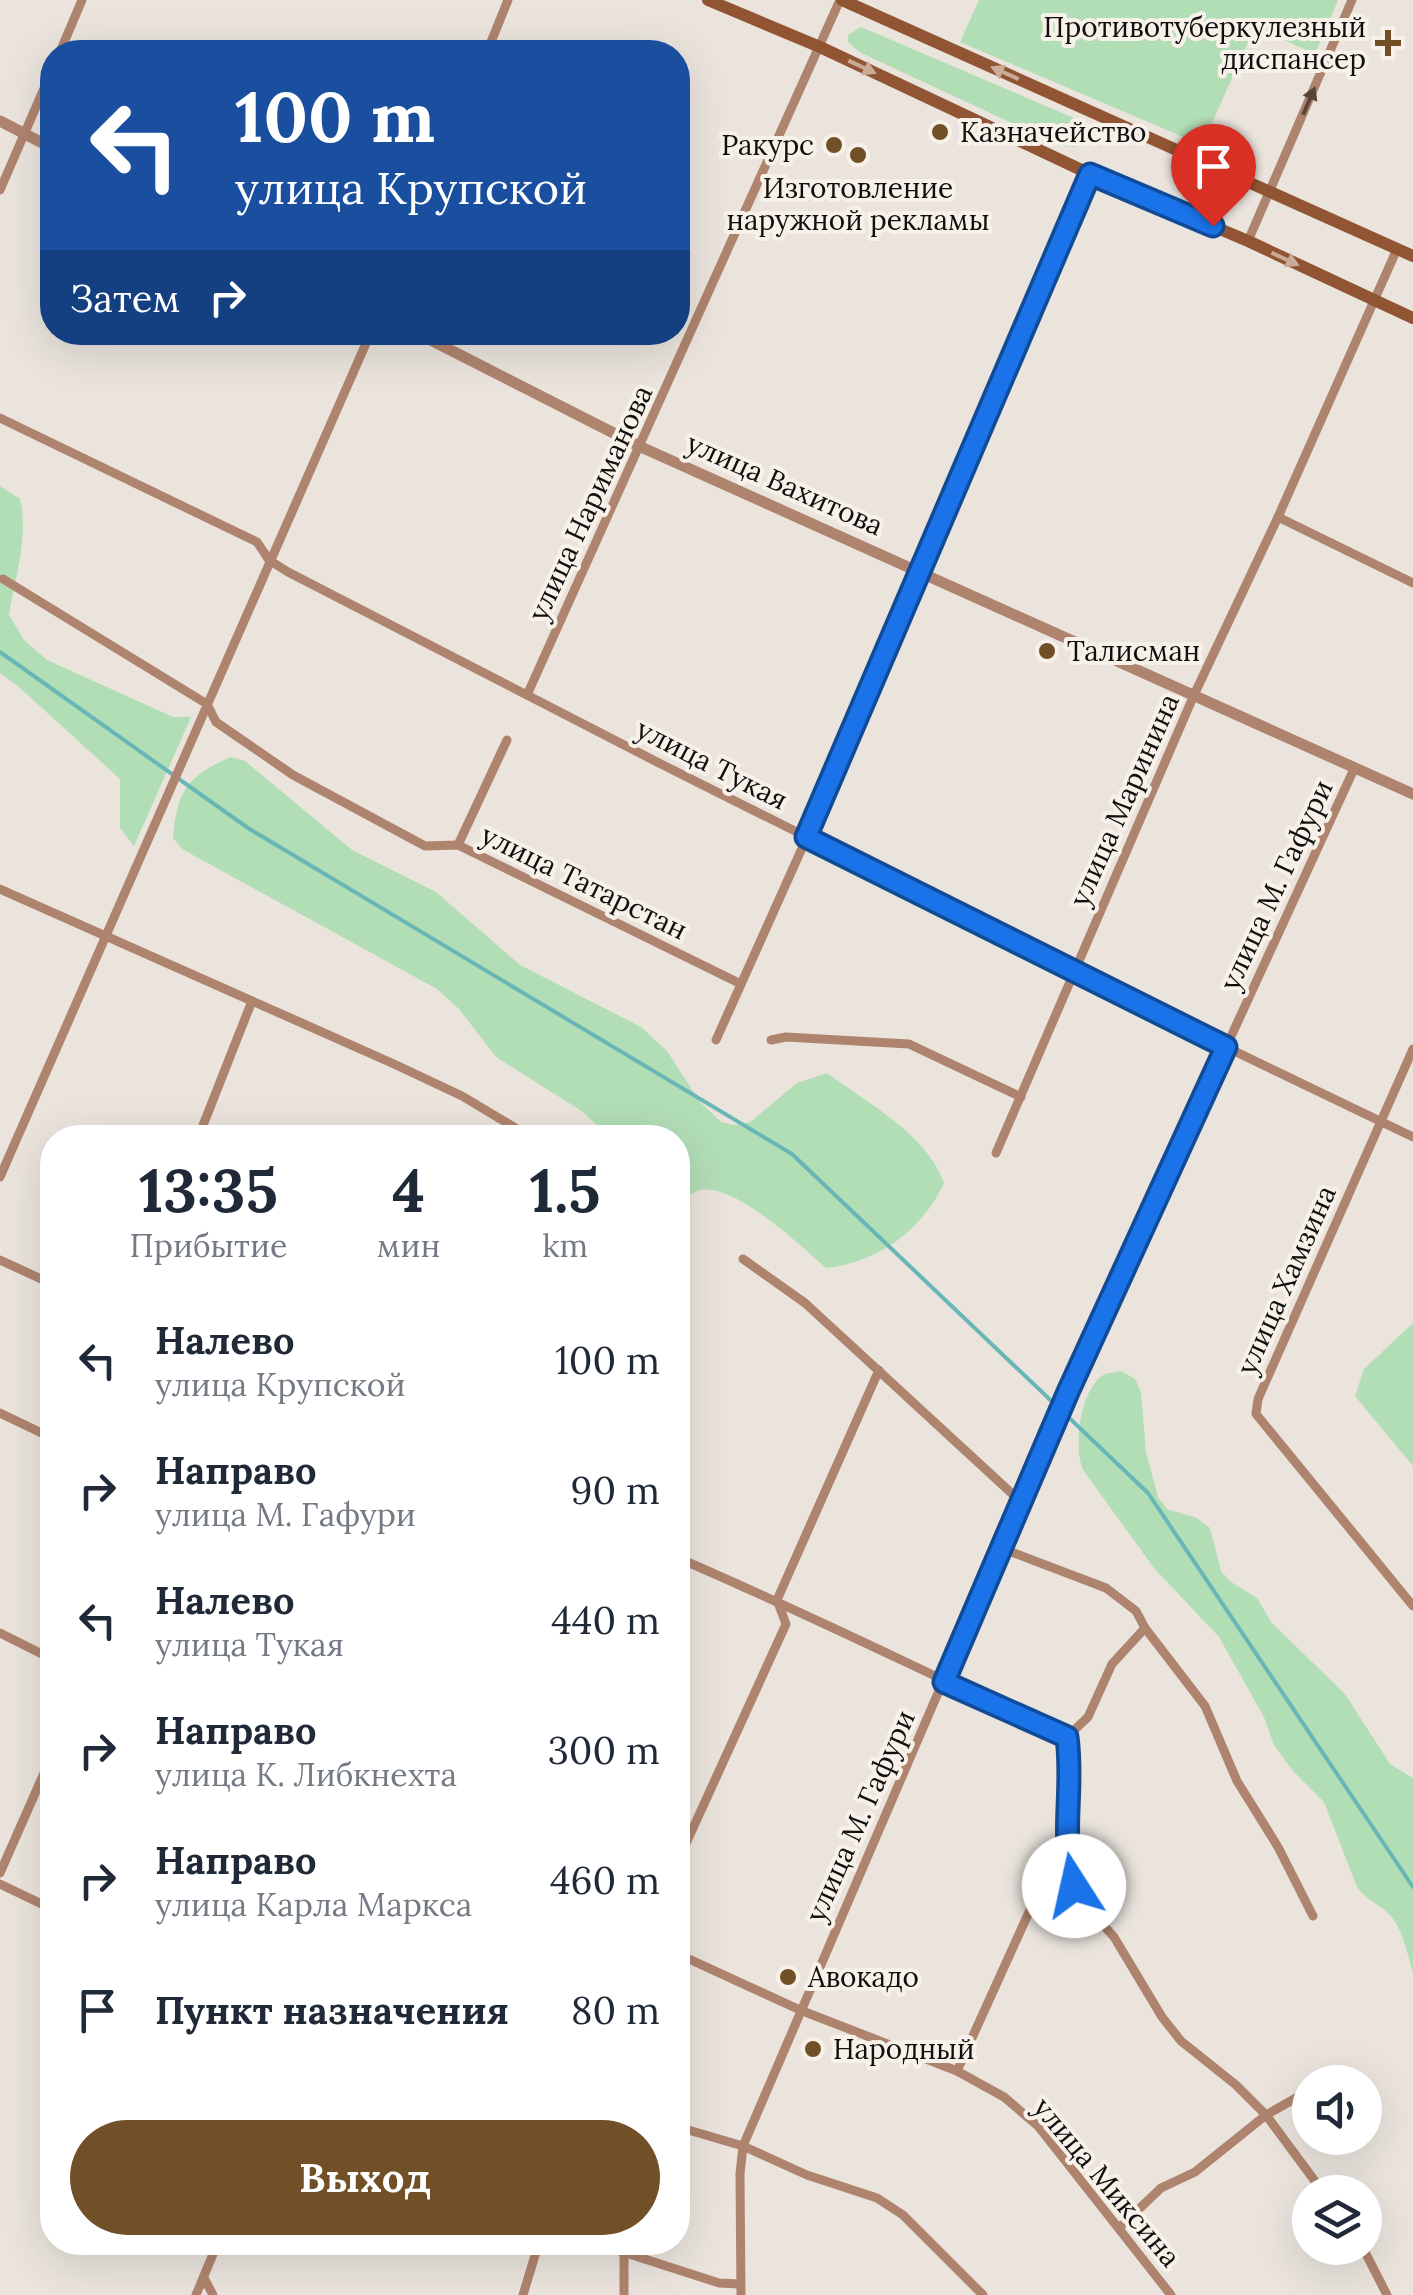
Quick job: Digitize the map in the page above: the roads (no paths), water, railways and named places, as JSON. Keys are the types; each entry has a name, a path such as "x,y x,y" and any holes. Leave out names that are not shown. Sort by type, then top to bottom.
{"main road":[{"path":"708,0 1413,318"},
{"path":"841,0 1413,256"}],"street":[{"path":"65,40 82,0"},
{"path":"492,40 508,0"},
{"name":"улица Нариманова","path":"690,338 841,0"},
{"path":"1248,242 1352,0"},
{"path":"0,190 40,98"},
{"path":"0,121 40,142"},
{"path":"716,1040 1090,174"},
{"name":"улица Маринина","path":"996,1153 1194,694 1278,517 1396,248"},
{"path":"0,1177 365,345"},
{"name":"улица Вахитова","path":"441,345 641,447 1413,794"},
{"name":"улица Нариманова","path":"528,694 687,345"},
{"name":"улица Тукая","path":"0,418 257,542 269,560 806,837 1413,1137"},
{"path":"1278,517 1413,583"},
{"name":"улица Татарстан","path":"4,579 207,704 216,722 293,775 425,846 458,845 741,984"},
{"path":"458,845 508,740"},
{"name":"улица М. Гафури","path":"741,2290 743,2146 1068,1392 1354,769"},
{"path":"0,889 462,1096 510,1125"},
{"path":"203,1125 252,1002"},
{"path":"770,1040 786,1036 908,1044 1021,1097"},
{"name":"улица Хамзина","path":"1413,1050 1258,1400 1256,1414 1413,1606"},
{"path":"743,1259 805,1303 1022,1502"},
{"path":"0,1260 40,1278"},
{"path":"690,1835 786,1624 777,1600 879,1370"},
{"path":"0,1413 40,1432"},
{"path":"1002,1548 1106,1588 1136,1611 1205,1706 1238,1780 1313,1916"},
{"path":"690,1563 1067,1737"},
{"path":"1067,1737 1088,1717 1112,1664 1145,1628"},
{"path":"0,1633 40,1654"},
{"path":"1067,1737 1071,1765 1066,1856 1079,1898 1114,1937 1162,2018 1181,2041 1266,2115 1310,2175"},
{"path":"0,1874 40,1782"},
{"path":"957,2071 1066,1832"},
{"path":"0,1884 40,1904"},
{"name":"улица Миксина","path":"690,1960 800,2010 957,2071 1022,2110 1171,2295"},
{"path":"1120,2228 1161,2188 1195,2172 1266,2115 1292,2100"},
{"path":"690,2130 743,2146 888,2204 982,2295"},
{"path":"196,2295 213,2255"},
{"path":"524,2295 535,2255"},
{"path":"624,2255 624,2295"},
{"path":"633,2255 741,2290"},
{"path":"1372,2265 1387,2295"},
{"path":"204,2278 213,2295"}],"waterway":[{"path":"0,652 248,828 792,1154 1148,1493 1413,1887"}],"place":[{"name":"Противотуберкулезный диспансер","path":"1388,43"},
{"name":"Казначейство","path":"940,132"},
{"name":"Ракурс","path":"834,145"},
{"name":"Изготовление наружной рекламы","path":"858,155"},
{"name":"Талисман","path":"1047,651"},
{"name":"Авокадо","path":"788,1977"},
{"name":"Народный","path":"813,2049"}]}
